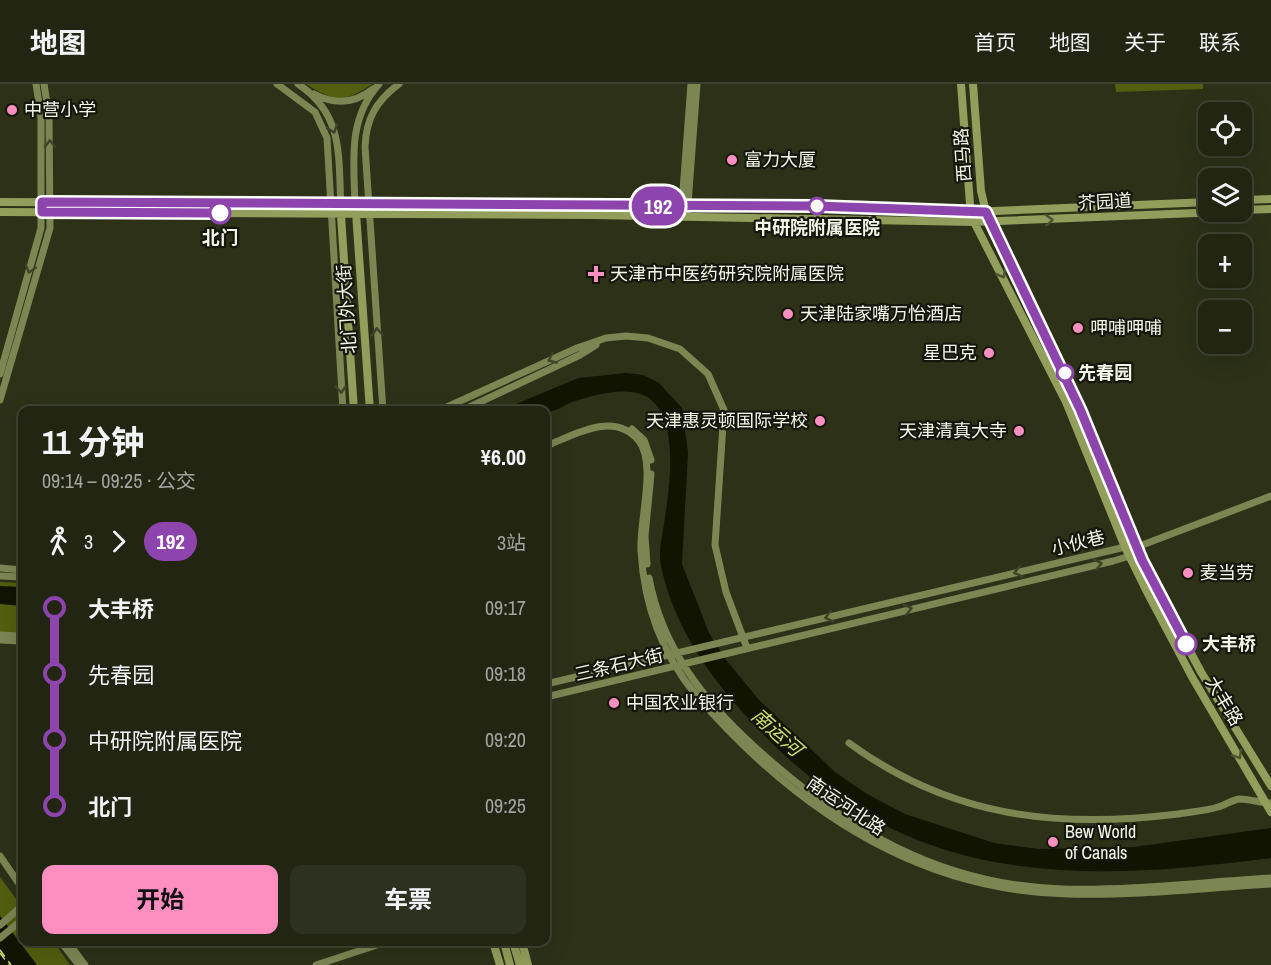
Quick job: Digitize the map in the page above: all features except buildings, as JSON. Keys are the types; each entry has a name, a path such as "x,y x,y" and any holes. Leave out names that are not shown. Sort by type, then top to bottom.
{"main road":[{"name":"西马路","path":"961,84 971,212"},
{"name":"西马路","path":"973,84 981,191 990,222"},
{"path":"1252,200 1271,199"},
{"name":"芥园道","path":"0,202 368,206 816,206 971,212 1198,202"},
{"path":"148,204 148,213"},
{"name":"北门外大街","path":"355,205 370,406"},
{"path":"1252,210 1271,209"},
{"name":"芥园道","path":"0,212 684,217 974,222 1198,213"},
{"name":"大丰路","path":"971,212 1066,402 1125,547 1192,677 1269,802 1271,812"},
{"name":"北门外大街","path":"341,215 354,406"},
{"name":"大丰路","path":"990,222 1065,374 1137,547 1169,615 1271,786"},
{"path":"1192,677 1201,672"},
{"path":"494,946 500,965"},
{"path":"505,946 510,965"},
{"path":"514,946 520,965"},
{"path":"523,946 528,965"}],"street":[{"path":"0,374 40,235 42,212 41,117 36,84"},
{"path":"0,400 49,236 51,202 49,116 44,84"},
{"path":"277,84 307,105 321,122 327,144 342,406"},
{"path":"383,406 368,206 366,131 369,118 380,100 399,84"},
{"path":"684,217 691,84"},
{"path":"684,206 697,84"},
{"path":"301,86 326,100 341,102 358,99 378,85"},
{"path":"355,205 355,130 364,108 378,85"},
{"path":"301,86 321,104 334,130 338,151 341,215"},
{"path":"449,406 577,348 606,338 626,336 648,338 680,349 708,374 724,410 715,545 726,592 747,648"},
{"path":"472,406 580,355 606,338"},
{"name":"南运河北路","path":"550,442 593,423 607,422 625,425 644,440 651,464 645,536 648,575 656,610 671,654 738,741 815,806 872,843 924,867 984,884 1068,894 1271,884"},
{"path":"1137,547 1271,496"},
{"name":"小伙巷","path":"720,642 1125,547 1137,547"},
{"name":"小伙巷","path":"729,653 1130,556 1137,547"},
{"path":"0,568 18,570"},
{"path":"0,576 18,577"},
{"path":"0,635 18,636"},
{"path":"0,640 18,641"},
{"name":"三条石大街","path":"550,683 720,642"},
{"name":"三条石大街","path":"550,696 729,653"},
{"name":"南运河北路","path":"678,666 737,730 776,766 857,827 923,861 987,879 1063,889 1271,878"},
{"path":"849,743 901,778 935,793 1008,814 1051,819 1137,818 1219,807 1237,799 1269,802"},
{"path":"0,856 18,882"},
{"path":"0,865 18,889"},
{"path":"0,925 18,909"},
{"path":"0,938 18,923"},
{"path":"64,946 79,965"},
{"path":"71,946 85,965"},
{"path":"316,965 374,946"}],"green space":[{"path":"306,84 372,84 354,95 339,98 324,94"},
{"path":"1115,84 1203,84 1203,89 1116,92"},
{"path":"0,582 18,583 18,632 0,632"},
{"path":"0,877 18,902 18,946 57,946 70,965 0,965"}],"water":[{"name":"南运河","path":"626,373 643,375 659,383 682,408 688,452 682,564 709,633 727,661 759,700 835,772 867,794 905,814 994,843 1038,849 1134,847 1271,828 1271,858 1195,867 1123,871 1054,870 989,861 926,843 865,815 806,774 749,719 707,667 684,629 674,609 660,561 670,476 669,440 666,424 650,399 632,392 612,392 572,402 550,412 550,406 512,406 578,378"},
{"path":"0,586 18,587 18,606 0,604"},
{"path":"0,916 18,940 18,946 23,946 37,965 0,965"}],"ferry route":[{"path":"0,950 11,965"},
{"path":"0,953 9,965"}],"bus line":[{"name":"192","path":"220,213 42,212 42,202 378,206 816,206 986,212 1065,374 1142,560 1186,644"}],"place":[{"name":"中营小学","path":"12,110"},
{"name":"富力大厦","path":"732,160"},
{"name":"中研院附属医院","path":"817,206"},
{"name":"北门","path":"220,213"},
{"name":"天津市中医药研究院附属医院","path":"596,274"},
{"name":"天津陆家嘴万怡酒店","path":"788,314"},
{"name":"呷哺呷哺","path":"1078,328"},
{"name":"星巴克","path":"989,353"},
{"name":"先春园","path":"1065,373"},
{"name":"天津惠灵顿国际学校","path":"820,421"},
{"name":"天津清真大寺","path":"1019,431"},
{"name":"麦当劳","path":"1188,573"},
{"name":"大丰桥","path":"1186,644"},
{"name":"中国农业银行","path":"614,703"},
{"name":"Bew World of Canals","path":"1053,842"}]}
